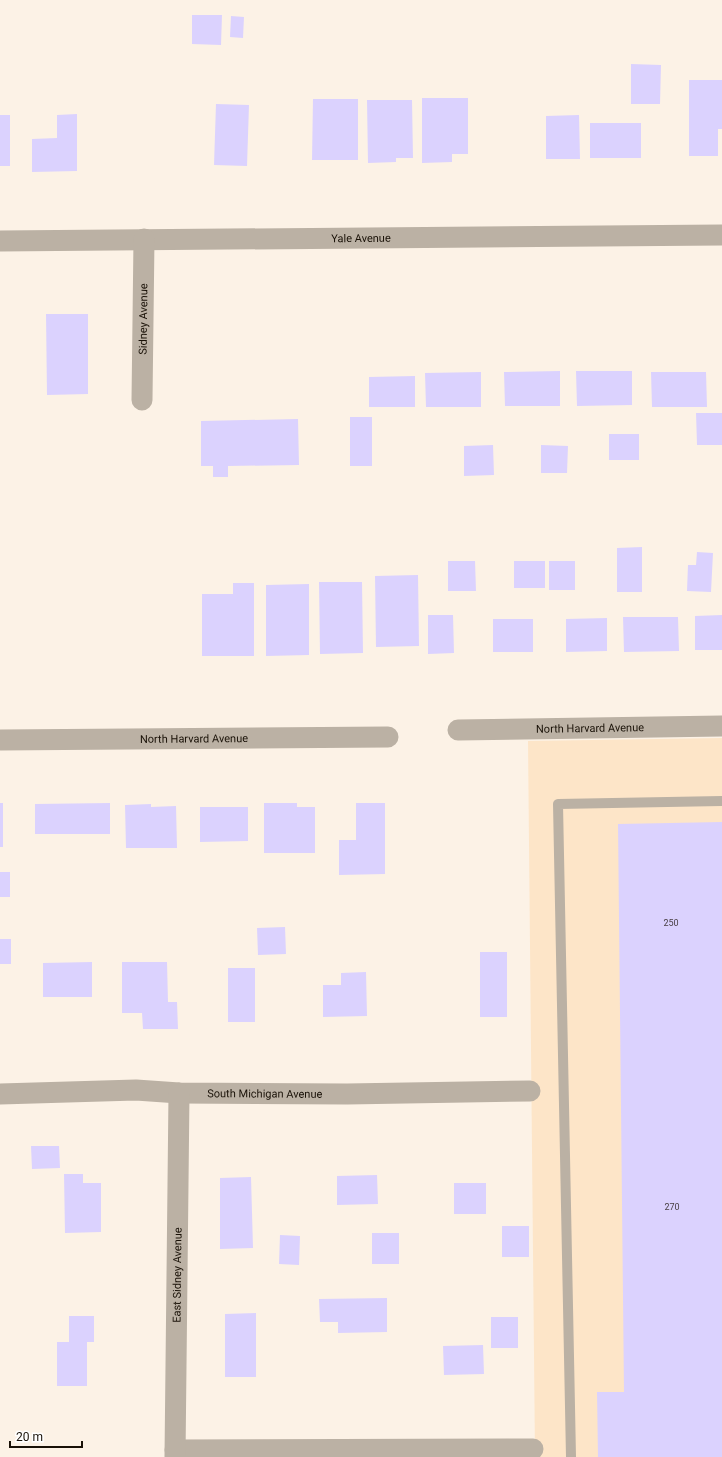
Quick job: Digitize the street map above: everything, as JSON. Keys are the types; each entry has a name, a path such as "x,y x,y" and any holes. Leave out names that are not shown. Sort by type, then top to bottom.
{"street":[{"name":"Yale Avenue","path":"0,240 722,235"},
{"name":"Sidney Avenue","path":"142,400 144,239"},
{"name":"North Harvard Avenue","path":"458,730 722,726"},
{"name":"North Harvard Avenue","path":"0,740 388,737"},
{"name":"South Michigan Avenue","path":"0,1094 136,1090 180,1093 347,1094 530,1091"},
{"name":"East Sidney Avenue","path":"175,1454 180,1093"},
{"path":"175,1454 533,1449"}],"lane":[{"path":"571,1457 558,804 722,801"}],"shaded area":[{"path":"722,738 722,1457 535,1457 528,741"}],"building":[{"path":"192,15 222,15 221,45 192,44"},
{"path":"231,16 244,17 243,38 230,37"},
{"path":"631,64 661,65 660,104 631,104"},
{"path":"689,80 722,80 722,129 718,129 718,156 689,156"},
{"path":"422,98 468,98 468,154 452,154 452,162 422,163"},
{"path":"313,99 358,99 358,160 312,160"},
{"path":"367,100 412,100 413,158 396,158 396,162 368,163"},
{"path":"216,104 249,105 247,166 214,165"},
{"path":"77,114 77,171 32,172 32,139 57,138 57,115"},
{"path":"0,115 10,115 10,166 0,166"},
{"path":"579,115 580,159 546,159 546,116"},
{"path":"590,123 641,123 641,158 590,158"},
{"path":"46,314 88,314 88,394 47,395"},
{"path":"560,371 560,406 505,406 504,372"},
{"path":"576,371 632,371 632,405 577,406"},
{"path":"481,372 481,407 426,407 425,373"},
{"path":"651,372 706,372 707,407 652,407"},
{"path":"415,376 415,407 369,407 369,377"},
{"path":"696,413 722,413 722,445 697,445"},
{"path":"350,417 372,417 372,466 350,466"},
{"path":"298,419 299,465 228,466 228,477 213,477 213,466 201,466 201,421"},
{"path":"609,434 639,434 639,460 609,460"},
{"path":"493,445 494,475 464,476 464,446"},
{"path":"541,445 568,446 567,473 541,473"},
{"path":"642,547 642,592 617,592 617,548"},
{"path":"697,552 713,553 711,592 687,591 688,565 696,565"},
{"path":"448,561 475,561 476,591 448,591"},
{"path":"514,561 545,561 545,588 514,588"},
{"path":"549,561 575,561 575,590 549,590"},
{"path":"418,575 419,646 376,647 375,576"},
{"path":"319,582 362,582 363,653 320,654"},
{"path":"233,583 254,583 254,656 202,656 202,594 233,594"},
{"path":"309,584 309,655 266,656 266,585"},
{"path":"428,615 453,615 454,653 428,654"},
{"path":"722,615 722,650 695,650 695,616"},
{"path":"623,617 678,617 679,651 624,652"},
{"path":"607,618 607,651 566,652 566,619"},
{"path":"493,619 533,619 533,652 493,652"},
{"path":"0,803 3,803 3,847 0,847"},
{"path":"110,803 110,834 35,834 35,804"},
{"path":"264,803 297,803 297,807 315,807 315,853 264,853"},
{"path":"356,803 385,803 385,874 339,875 339,840 356,840"},
{"path":"151,804 151,807 176,806 177,848 126,848 125,805"},
{"path":"200,807 248,807 248,841 200,842"},
{"path":"722,822 722,1457 598,1457 597,1392 624,1392 618,824"},
{"path":"0,872 10,872 10,897 0,897"},
{"path":"285,927 286,954 258,955 257,928"},
{"path":"0,939 11,939 11,964 0,964"},
{"path":"480,952 507,952 507,1017 480,1017"},
{"path":"92,962 92,997 43,997 43,963"},
{"path":"122,962 167,962 168,1002 177,1002 178,1029 143,1029 142,1013 122,1013"},
{"path":"228,968 255,968 255,1022 228,1022"},
{"path":"366,972 367,1016 323,1017 323,985 341,985 341,973"},
{"path":"31,1146 59,1146 60,1168 32,1169"},
{"path":"64,1174 83,1174 83,1183 101,1183 101,1232 65,1233"},
{"path":"377,1175 378,1204 337,1205 337,1176"},
{"path":"251,1177 253,1248 220,1249 220,1178"},
{"path":"454,1183 486,1183 486,1214 454,1214"},
{"path":"502,1226 529,1226 529,1257 502,1257"},
{"path":"372,1233 399,1233 399,1264 372,1264"},
{"path":"280,1235 300,1236 299,1265 279,1264"},
{"path":"387,1298 387,1332 338,1333 338,1322 320,1322 319,1299"},
{"path":"256,1313 256,1377 225,1377 225,1314"},
{"path":"69,1316 94,1316 94,1342 87,1342 87,1386 57,1386 57,1342 69,1342"},
{"path":"491,1317 518,1317 518,1348 491,1348"},
{"path":"483,1345 484,1374 444,1375 443,1346"}]}
